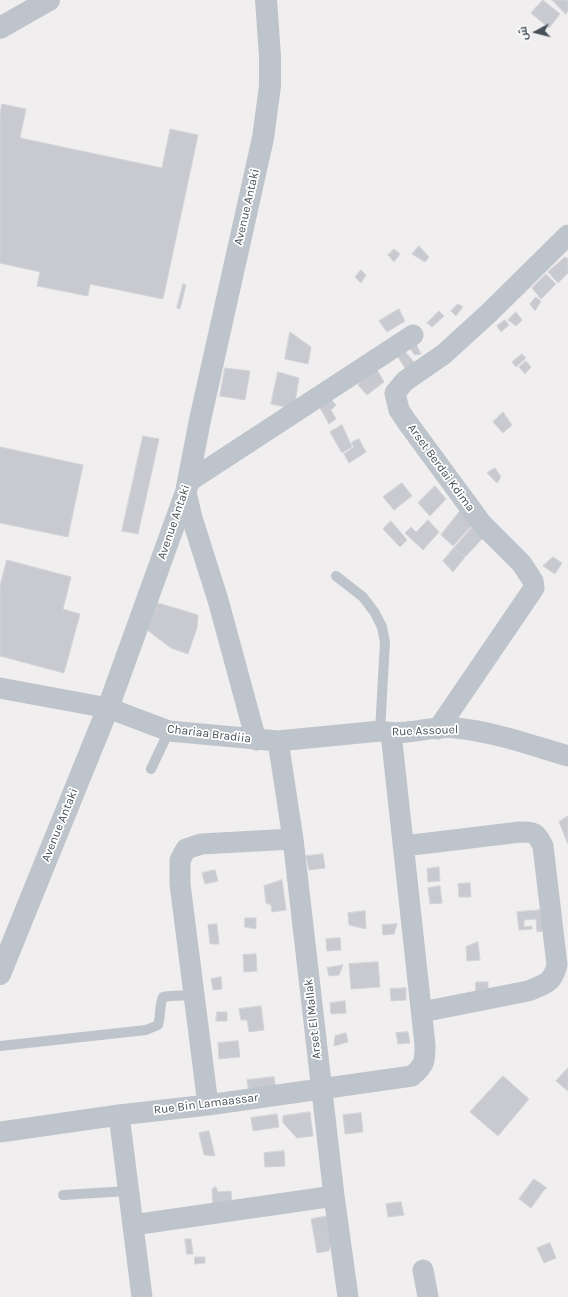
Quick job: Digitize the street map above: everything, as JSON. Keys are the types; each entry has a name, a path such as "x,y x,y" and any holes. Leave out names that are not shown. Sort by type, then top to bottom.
{"street":[{"path":"0,28 49,0"},
{"name":"Avenue Antaki","path":"0,974 108,708 187,487 200,420 263,138 270,86 270,56 266,0"},
{"name":"Arset Berdai Kdima","path":"438,729 534,588 533,581 522,564 482,524 399,410 395,393 405,381 444,354 490,312 568,234"},
{"path":"256,740 218,600 192,518 187,487 413,335"},
{"name":"Chariaa Bradiia","path":"0,688 108,708 169,731 278,741"},
{"name":"Rue Assouel","path":"278,741 455,728 506,736 568,756"},
{"path":"386,732 404,846 422,1012 528,991 544,985 554,977 557,965 543,846 538,836 532,832 520,832 404,846"},
{"name":"Arset El Mallak","path":"278,741 293,839 321,1088 348,1297"},
{"path":"208,1105 180,884 180,860 186,849 201,844 293,839"},
{"name":"Rue Bin Lamaassar","path":"0,1132 119,1115 208,1105 412,1076 421,1068 425,1059 422,1012"},
{"path":"119,1115 142,1297"},
{"path":"133,1225 334,1196"},
{"path":"423,1270 428,1297"}],"lane":[{"path":"336,576 362,598 375,612 382,627 385,642 386,732"},
{"path":"151,769 169,731"},
{"path":"0,1046 146,1030 158,1025 161,1015 161,1002 164,997 194,996"},
{"path":"63,1195 128,1191"}],"building":[{"path":"543,0 560,14 549,28 531,13"},
{"path":"552,0 568,0 568,11 566,14"},
{"path":"2,104 26,109 20,138 162,168 170,129 198,135 163,299 90,284 88,296 37,286 40,272 0,263 0,115"},
{"path":"419,246 429,257 425,262 412,254"},
{"path":"394,249 400,254 394,262 388,255"},
{"path":"565,257 568,259 568,273 558,283 548,272"},
{"path":"361,270 366,275 361,283 355,277"},
{"path":"546,274 556,284 541,299 532,288"},
{"path":"183,284 186,285 180,309 177,308"},
{"path":"536,297 541,301 535,311 530,304"},
{"path":"458,304 463,307 456,316 451,311"},
{"path":"399,309 405,321 387,332 379,321"},
{"path":"439,311 444,316 432,327 427,323"},
{"path":"516,312 522,320 516,326 508,320"},
{"path":"505,320 509,325 501,332 497,326"},
{"path":"290,332 311,347 308,364 285,359"},
{"path":"416,344 421,354 415,355 410,349"},
{"path":"403,349 414,362 406,370 397,355"},
{"path":"522,354 526,358 516,367 512,362"},
{"path":"526,361 531,367 525,374 519,367"},
{"path":"375,366 384,382 367,395 358,385 367,372"},
{"path":"225,368 250,371 245,400 220,396"},
{"path":"278,372 299,378 294,409 271,404"},
{"path":"330,398 336,405 331,410 336,419 329,424 319,406"},
{"path":"503,412 512,425 503,433 493,422"},
{"path":"342,425 352,447 342,453 330,432"},
{"path":"143,436 159,439 138,534 122,531"},
{"path":"359,439 366,452 349,463 344,454 354,447 351,443"},
{"path":"0,447 83,465 68,537 0,523"},
{"path":"495,468 501,477 497,483 487,473"},
{"path":"402,483 412,496 394,510 383,497"},
{"path":"435,486 446,499 430,516 418,503"},
{"path":"460,511 472,525 453,546 441,535"},
{"path":"428,520 439,532 423,550 405,533 411,527 416,532"},
{"path":"391,521 407,540 400,547 383,529"},
{"path":"473,526 483,538 465,557 454,548"},
{"path":"454,548 465,557 453,572 443,561"},
{"path":"553,557 562,563 555,574 543,566"},
{"path":"7,560 71,577 63,609 80,614 64,673 0,656 0,586"},
{"path":"158,603 198,615 197,628 188,654 171,648 147,630"},
{"path":"568,816 568,844 559,822"},
{"path":"323,854 325,868 309,870 306,856"},
{"path":"439,867 440,881 428,882 427,869"},
{"path":"215,870 218,881 205,884 202,873"},
{"path":"282,880 286,910 272,912 271,905 266,903 264,886"},
{"path":"470,883 471,897 459,897 458,884"},
{"path":"440,886 442,903 430,904 428,888"},
{"path":"541,910 543,931 537,932 536,919 524,920 524,927 532,926 532,929 519,930 517,912"},
{"path":"365,911 366,929 349,925 348,913"},
{"path":"245,918 256,918 256,929 245,927"},
{"path":"217,924 219,944 210,944 208,925"},
{"path":"397,924 394,934 383,935 382,925"},
{"path":"340,938 341,950 327,951 326,939"},
{"path":"478,942 480,960 467,961 466,947"},
{"path":"256,954 257,971 244,972 243,955"},
{"path":"378,962 380,987 351,989 349,964"},
{"path":"343,965 339,975 329,976 327,968"},
{"path":"221,977 222,989 213,990 211,979"},
{"path":"476,982 488,982 488,994 476,994"},
{"path":"406,988 406,1000 391,1001 390,989"},
{"path":"345,1001 346,1013 331,1014 330,1003"},
{"path":"261,1006 264,1030 249,1032 247,1020 241,1020 239,1009"},
{"path":"217,1012 227,1012 227,1021 216,1021"},
{"path":"408,1032 410,1043 398,1044 396,1033"},
{"path":"346,1033 348,1042 334,1046 335,1036"},
{"path":"238,1041 240,1057 219,1059 218,1043"},
{"path":"568,1068 568,1091 556,1081"},
{"path":"503,1076 529,1099 498,1136 470,1112"},
{"path":"274,1077 276,1089 249,1092 247,1080"},
{"path":"310,1112 313,1136 297,1138 283,1123 283,1116"},
{"path":"361,1113 363,1132 345,1134 343,1115"},
{"path":"277,1114 279,1127 253,1131 251,1118"},
{"path":"209,1131 215,1156 204,1155 199,1133"},
{"path":"284,1151 285,1166 265,1167 264,1153"},
{"path":"534,1179 547,1188 531,1208 519,1199"},
{"path":"216,1187 218,1192 231,1191 232,1205 213,1207 212,1189"},
{"path":"401,1202 404,1215 388,1217 386,1204"},
{"path":"329,1216 333,1235 329,1251 317,1253 311,1219"},
{"path":"185,1239 191,1239 193,1254 187,1254"},
{"path":"550,1243 556,1258 544,1263 537,1248"},
{"path":"195,1257 205,1257 205,1263 195,1264"}]}
